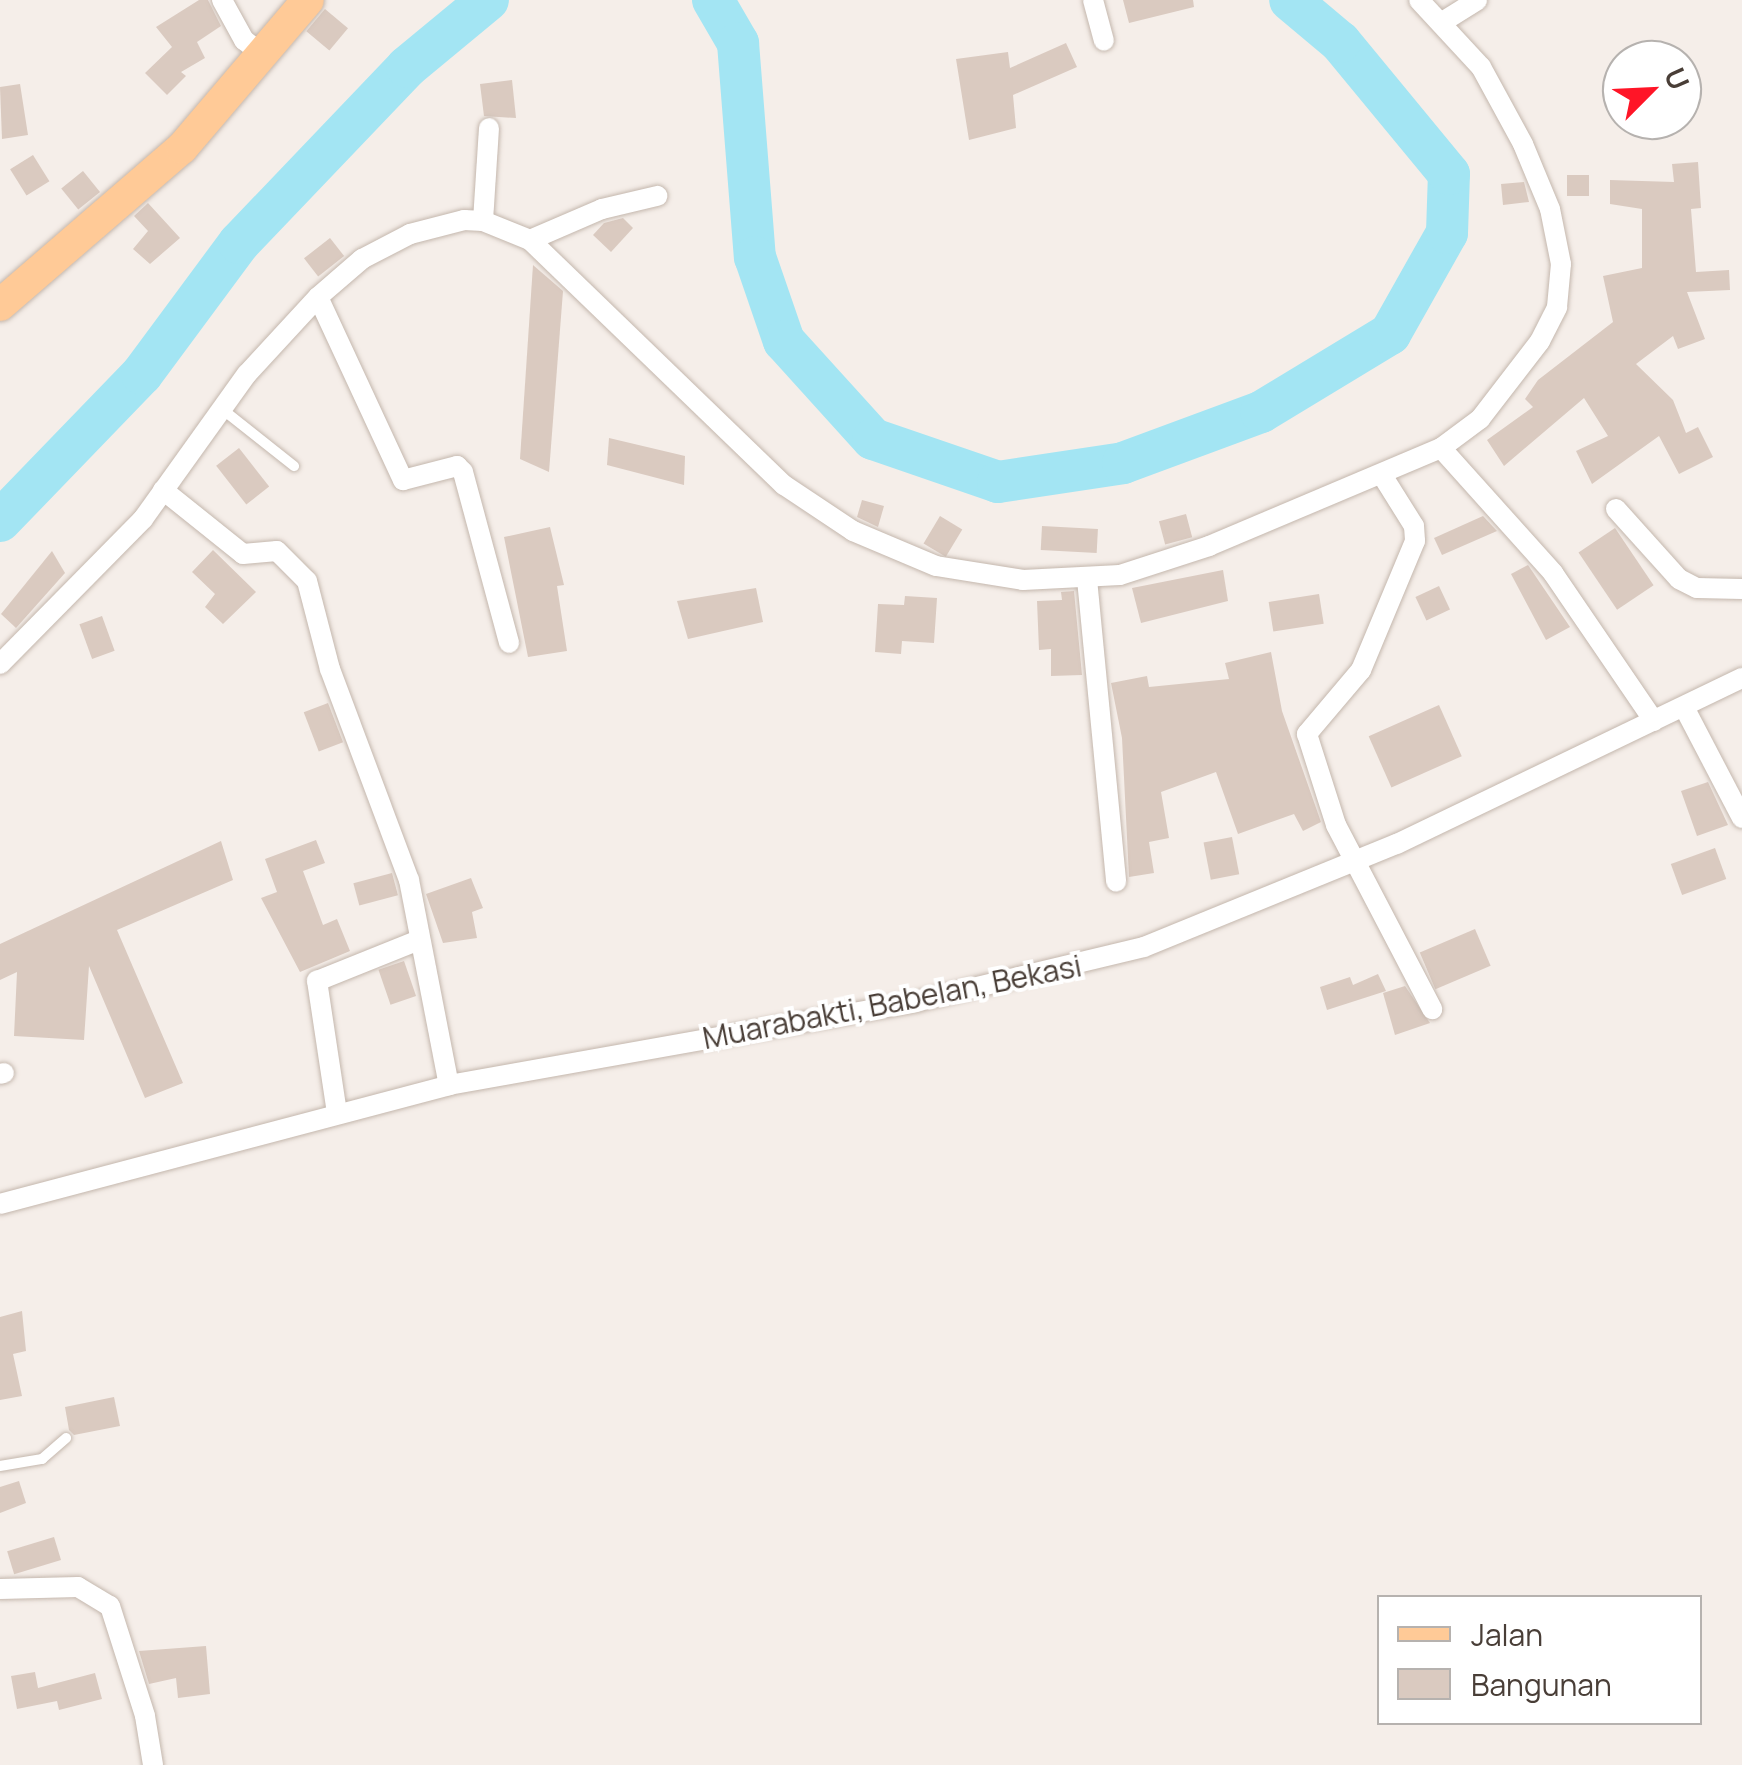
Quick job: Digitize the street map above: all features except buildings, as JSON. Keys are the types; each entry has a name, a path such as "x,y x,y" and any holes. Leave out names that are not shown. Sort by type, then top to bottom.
{"main road":[{"path":"1,301 182,148 308,0"}],"street":[{"path":"222,0 244,40 262,54"},
{"path":"1093,0 1104,41"},
{"path":"0,664 107,558 163,490 221,409 318,297 362,259 410,234 483,220 530,240 612,314 750,459 853,532 892,551 981,576 1086,579 1193,552 1442,448 1480,419 1540,341 1557,307 1561,264 1550,209 1523,144 1481,67 1444,21 1420,0"},
{"path":"1444,21 1476,0"},
{"path":"483,220 490,128"},
{"path":"530,240 602,209 657,196"},
{"path":"318,297 403,480 457,466 463,472 509,642"},
{"path":"1442,448 1552,573 1654,721"},
{"path":"1382,475 1414,526 1415,542 1361,670 1307,734 1336,825 1432,1009"},
{"path":"163,490 238,551 278,551 307,581 330,669 408,880 449,1085"},
{"path":"1616,508 1678,580 1697,588 1742,589"},
{"path":"1086,579 1116,882"},
{"name":"Muarabakti, Babelan, Bekasi","path":"0,1204 449,1085 998,986 1144,948 1356,861 1685,709 1742,678"},
{"path":"1685,709 1742,818"},
{"path":"337,1113 317,981 419,940"},
{"path":"0,1589 78,1587 110,1606 140,1698 153,1765"}],"lane":[{"path":"221,409 294,466"},
{"path":"0,1466 42,1458 66,1438"}],"waterway":[{"path":"0,521 142,374 239,243 407,67 488,0"},
{"path":"713,0 738,43 755,257 784,341 873,439 998,482 1123,463 1261,412 1390,334 1447,233 1449,174 1340,42 1290,0"}]}
